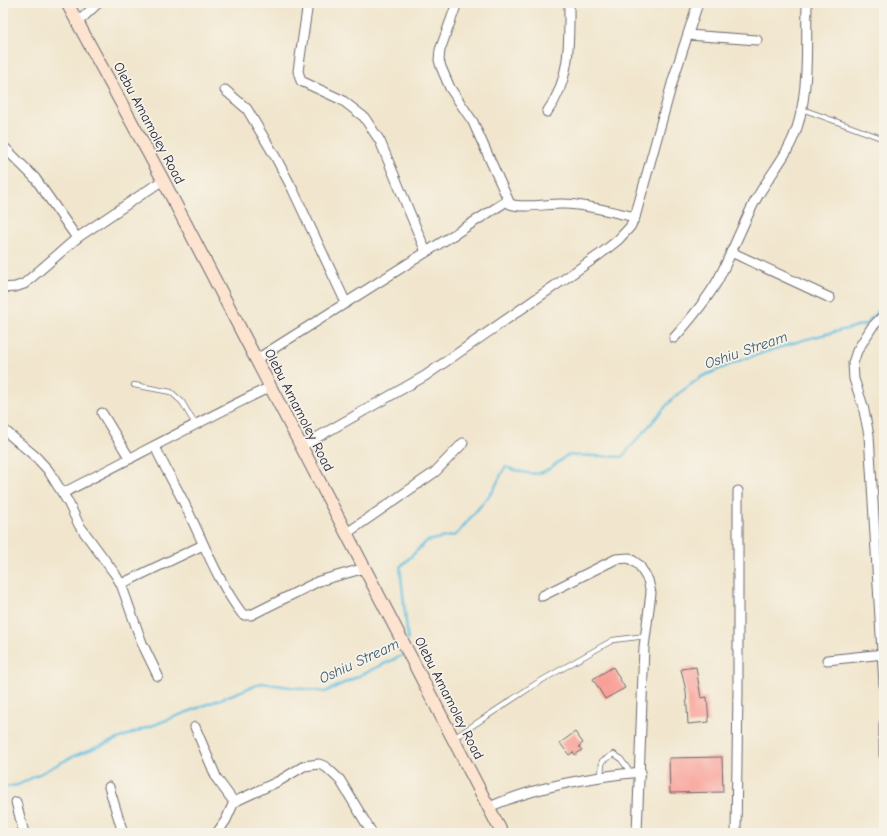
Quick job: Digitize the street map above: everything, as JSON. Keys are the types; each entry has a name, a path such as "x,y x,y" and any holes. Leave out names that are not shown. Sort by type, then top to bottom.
{"street":[{"name":"Olebu Amamoley Road","path":"67,3 163,180 231,314 302,446 502,833"},
{"path":"78,22 98,3"},
{"path":"308,3 298,71 299,77 304,83 328,92 342,100 364,117 380,141 426,252"},
{"path":"457,3 440,50 439,60 450,88 472,122 507,200 513,205 566,204 595,208 635,217"},
{"path":"547,112 555,101 561,88 567,61 569,3"},
{"path":"302,446 425,376 599,255 618,240 630,227 635,217 673,80 698,3"},
{"path":"674,338 696,312 717,281 754,202 784,158 799,122 802,109 805,72 807,3"},
{"path":"688,35 757,40"},
{"path":"225,90 247,109 276,158 346,302"},
{"path":"3,146 34,178 77,238"},
{"path":"3,288 15,287 24,284 77,238 163,180"},
{"path":"256,360 507,200"},
{"path":"731,252 830,298"},
{"path":"884,315 872,328 857,351 853,363 854,379 863,406 869,435 884,685"},
{"path":"63,493 155,446 194,424 270,387"},
{"path":"102,413 130,459"},
{"path":"3,429 36,457 48,470 63,493 79,525 100,551 120,584 142,643 158,676"},
{"path":"347,533 435,472 464,443"},
{"path":"155,446 161,461 186,505 203,545 235,605 243,615 251,615 319,581 365,568"},
{"path":"736,833 738,491"},
{"path":"120,584 203,545"},
{"path":"542,596 616,559 629,558 639,565 648,580 651,593 646,636 641,772 637,833"},
{"path":"827,660 883,654"},
{"path":"884,724 884,755"},
{"path":"195,726 217,779 234,802"},
{"path":"217,833 226,820 234,802 279,781 304,766 319,764 326,767 340,780 372,833"},
{"path":"489,807 512,797 546,786 641,772"},
{"path":"109,787 123,833"},
{"path":"16,802 24,833"}],"lane":[{"path":"802,109 884,139"},
{"path":"134,385 171,392 182,402 194,424"},
{"path":"453,739 537,683 613,640 646,636"},
{"path":"601,778 602,761 614,754 620,758 631,773"}],"building":[{"path":"613,667 625,688 605,699 593,679"},
{"path":"696,667 701,698 707,697 709,722 688,724 686,691 681,669"},
{"path":"575,732 583,743 579,746 582,750 575,755 573,752 569,755 560,743"},
{"path":"722,757 723,792 670,793 669,758"}],"waterway":[{"name":"Oshiu Stream","path":"408,640 400,567 427,541 456,535 493,491 505,467 532,474 544,472 567,455 622,457 674,397 701,377 741,360 803,340 866,324 884,305"},
{"name":"Oshiu Stream","path":"3,787 18,785 74,756 262,683 325,692 405,654"}]}
